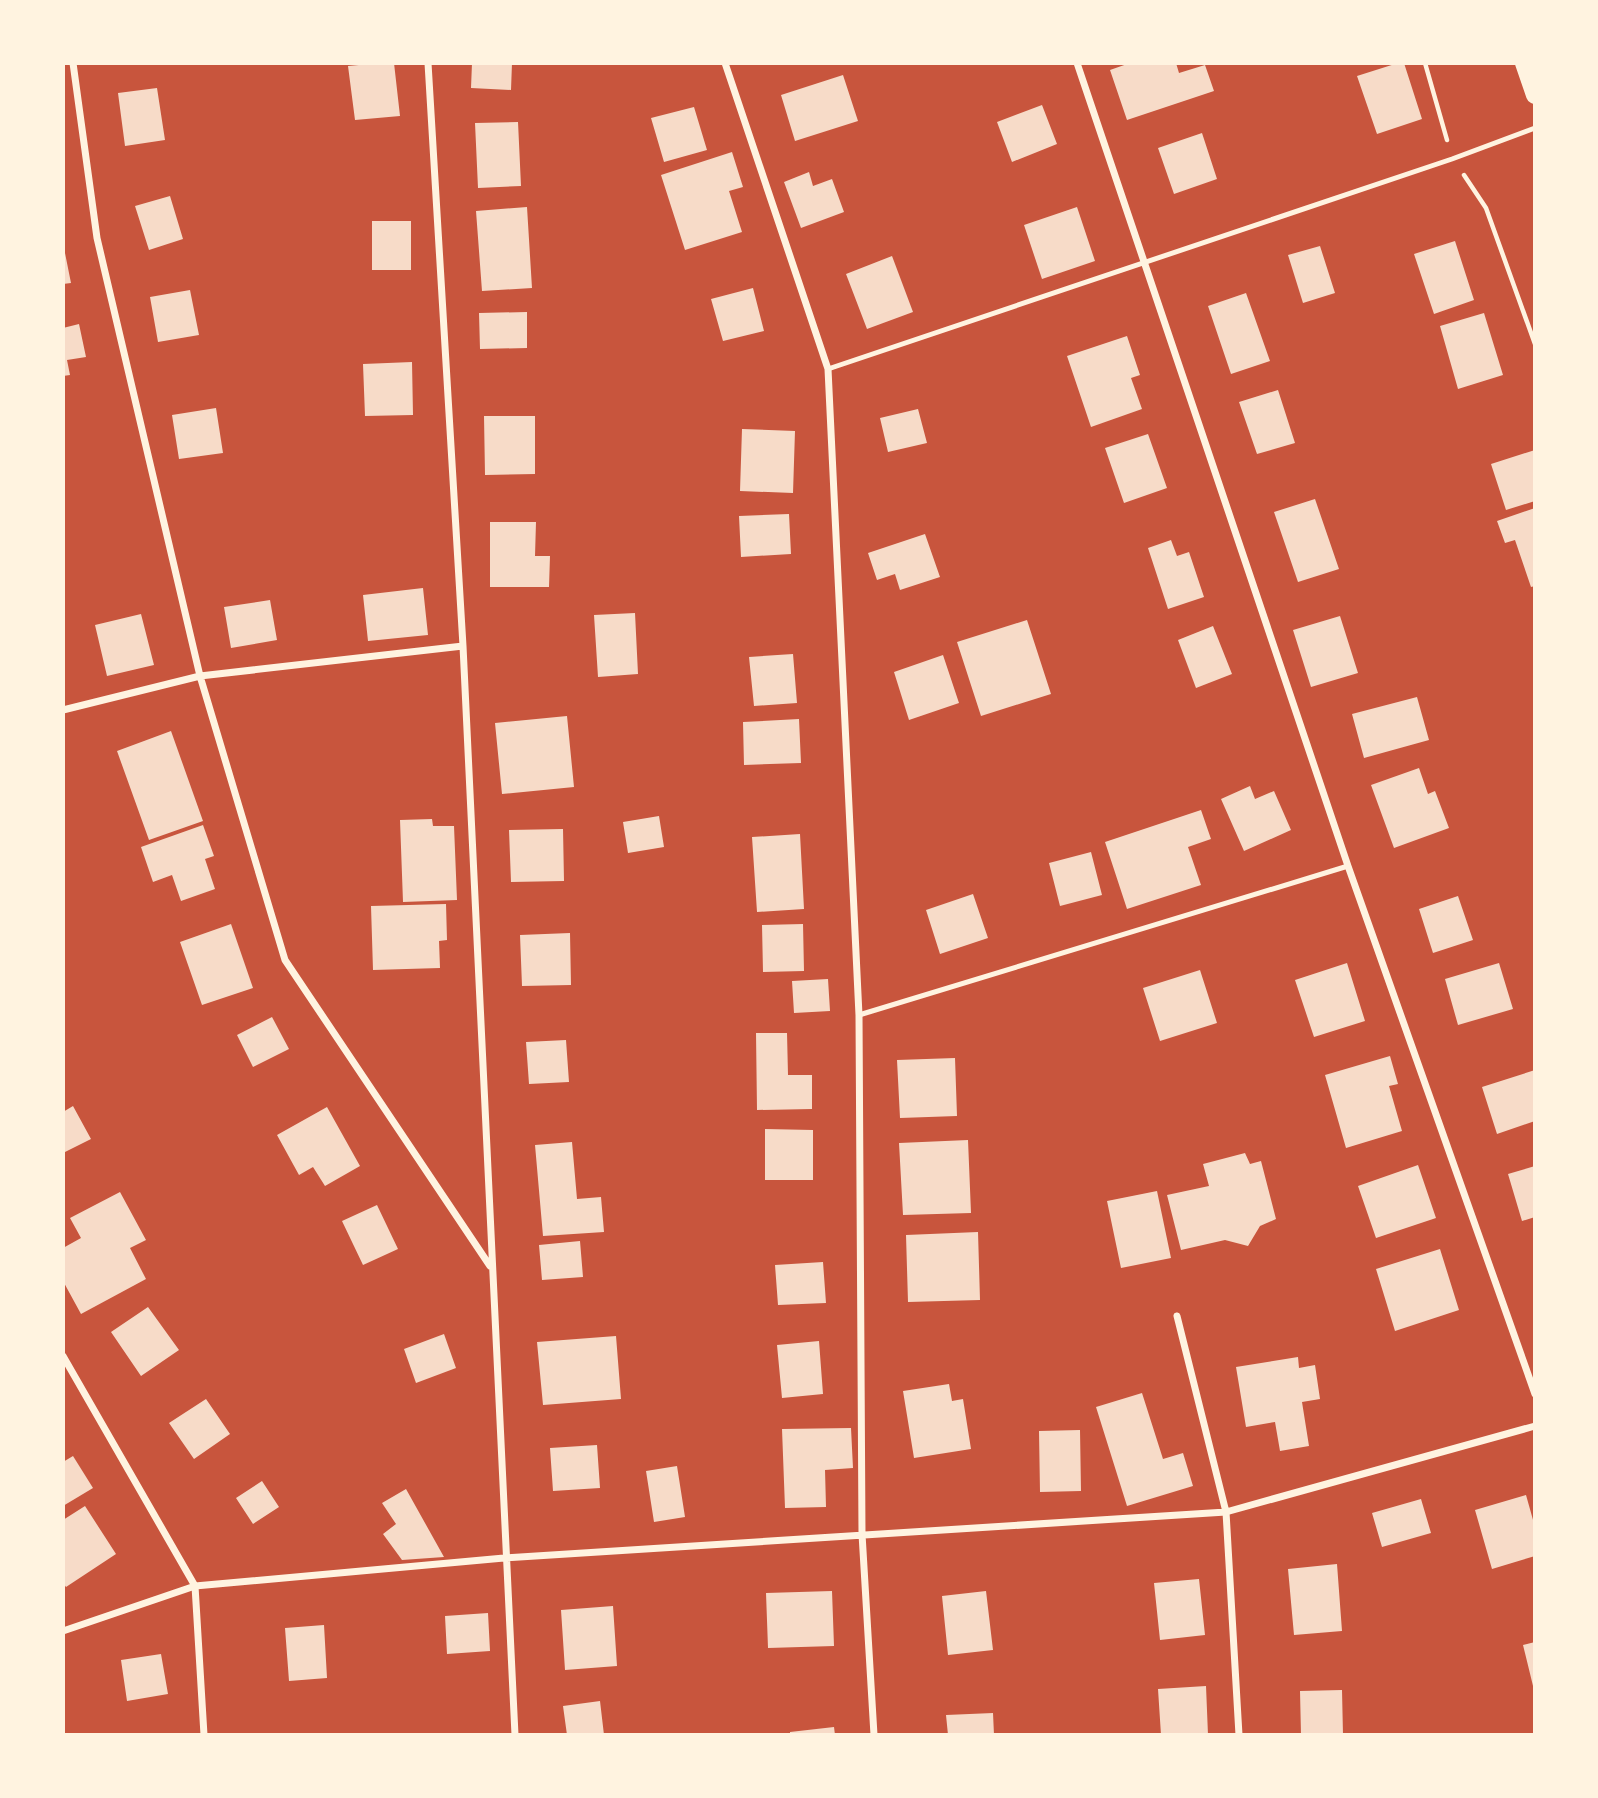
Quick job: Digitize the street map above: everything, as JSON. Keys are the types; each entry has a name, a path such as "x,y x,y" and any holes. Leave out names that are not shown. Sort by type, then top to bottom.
{"main road":[{"path":"1524,63 1535,95"}],"street":[{"path":"73,63 97,237 200,676 285,960 490,1267"},
{"path":"428,63 463,646 490,1267 515,1735"},
{"path":"725,63 828,369 859,1015 862,1534 874,1735"},
{"path":"1077,63 1348,866 1535,1394"},
{"path":"63,710 200,676 463,646"},
{"path":"1177,1316 1226,1512 1239,1735"},
{"path":"63,1356 195,1586 204,1735"},
{"path":"63,1630 195,1586 504,1558 1226,1512 1535,1426"}],"lane":[{"path":"828,369 1452,159 1535,128"},
{"path":"859,1015 1348,866"}],"path":[{"path":"1425,63 1452,159 1486,208 1535,344"}],"building":[{"path":"394,63 400,116 355,120 348,66"},
{"path":"472,63 512,63 511,90 471,88"},
{"path":"1130,63 1176,63 1179,73 1205,65 1214,91 1127,120 1110,70"},
{"path":"1404,63 1422,119 1377,134 1357,76"},
{"path":"843,75 858,121 795,141 781,95"},
{"path":"157,88 165,140 125,146 118,93"},
{"path":"1042,105 1057,144 1012,162 997,122"},
{"path":"694,107 707,150 664,162 651,118"},
{"path":"518,122 521,186 478,188 475,123"},
{"path":"1202,133 1217,179 1174,194 1158,148"},
{"path":"732,152 743,187 729,191 742,232 685,250 661,175"},
{"path":"809,172 813,186 832,179 844,212 801,228 784,182"},
{"path":"170,196 183,239 149,250 135,206"},
{"path":"527,207 532,288 482,291 476,211"},
{"path":"1077,207 1095,261 1042,279 1024,225"},
{"path":"372,221 411,221 411,270 372,270"},
{"path":"1455,241 1474,300 1434,314 1414,254"},
{"path":"63,243 71,283 63,284"},
{"path":"1320,246 1335,293 1303,303 1288,255"},
{"path":"892,256 913,312 867,329 846,274"},
{"path":"753,288 764,331 723,341 711,299"},
{"path":"190,290 199,335 158,342 150,297"},
{"path":"1246,293 1270,361 1231,374 1208,306"},
{"path":"527,312 527,348 480,349 479,313"},
{"path":"1484,313 1503,375 1458,389 1440,326"},
{"path":"79,324 86,357 67,360 70,375 63,376 63,328"},
{"path":"1127,336 1140,375 1131,378 1142,409 1091,427 1067,356"},
{"path":"412,362 413,415 365,416 363,364"},
{"path":"1278,390 1295,443 1257,454 1239,402"},
{"path":"216,408 223,453 179,459 172,415"},
{"path":"918,409 927,443 888,452 880,418"},
{"path":"484,416 535,416 535,474 485,475"},
{"path":"742,429 795,431 793,493 740,491"},
{"path":"1148,434 1167,488 1124,503 1105,448"},
{"path":"1535,450 1535,501 1506,510 1491,464"},
{"path":"1315,499 1339,569 1298,582 1274,512"},
{"path":"1535,508 1535,586 1531,587 1515,540 1505,543 1497,521"},
{"path":"789,514 791,554 741,557 739,516"},
{"path":"490,522 536,522 535,556 550,556 549,587 490,587"},
{"path":"925,534 940,577 900,590 895,574 877,580 868,553"},
{"path":"1171,540 1177,556 1189,552 1204,597 1168,609 1148,548"},
{"path":"423,588 428,635 368,641 363,595"},
{"path":"270,600 277,640 231,648 224,607"},
{"path":"635,613 638,674 598,677 594,615"},
{"path":"141,614 154,665 107,676 95,625"},
{"path":"1340,616 1358,673 1311,687 1293,630"},
{"path":"1027,620 1051,694 981,716 957,642"},
{"path":"1213,626 1232,674 1196,688 1178,640"},
{"path":"793,654 797,703 754,706 749,657"},
{"path":"943,655 959,703 909,720 894,672"},
{"path":"1417,697 1429,740 1364,758 1352,714"},
{"path":"567,716 574,787 502,794 495,723"},
{"path":"799,719 801,763 744,765 743,722"},
{"path":"171,731 203,821 149,840 117,751"},
{"path":"1419,768 1428,794 1435,791 1449,828 1394,848 1371,785"},
{"path":"1250,786 1255,799 1274,791 1291,830 1244,851 1221,799"},
{"path":"1201,810 1211,839 1188,847 1201,885 1127,909 1105,842"},
{"path":"659,816 664,847 628,853 623,822"},
{"path":"432,819 433,826 454,826 457,900 403,902 400,820"},
{"path":"203,825 214,856 205,859 215,889 181,901 172,875 153,882 141,847"},
{"path":"563,829 564,881 511,882 509,830"},
{"path":"800,834 804,909 757,912 752,837"},
{"path":"1091,852 1102,895 1060,906 1049,863"},
{"path":"973,894 988,938 940,954 926,910"},
{"path":"1458,896 1473,940 1433,953 1419,909"},
{"path":"446,904 447,940 439,941 440,968 373,970 371,906"},
{"path":"231,924 253,988 202,1005 180,942"},
{"path":"803,924 804,971 763,972 762,925"},
{"path":"570,933 571,985 522,986 520,935"},
{"path":"1347,963 1365,1021 1314,1037 1295,980"},
{"path":"1499,963 1513,1009 1458,1025 1445,979"},
{"path":"1200,970 1217,1023 1160,1041 1143,988"},
{"path":"828,979 830,1011 794,1013 792,981"},
{"path":"272,1017 289,1049 253,1067 237,1035"},
{"path":"756,1033 787,1033 788,1075 812,1075 812,1109 757,1110"},
{"path":"566,1040 569,1082 529,1084 526,1042"},
{"path":"1390,1056 1398,1084 1389,1086 1402,1131 1346,1148 1325,1075"},
{"path":"955,1058 957,1116 900,1118 897,1060"},
{"path":"1535,1070 1535,1121 1497,1134 1482,1087"},
{"path":"73,1106 91,1139 63,1153 63,1112"},
{"path":"327,1107 360,1166 325,1186 313,1167 299,1175 277,1135"},
{"path":"765,1129 813,1130 813,1180 765,1180"},
{"path":"968,1140 971,1213 903,1215 899,1143"},
{"path":"572,1142 577,1199 601,1197 604,1232 543,1236 535,1145"},
{"path":"1245,1153 1250,1164 1261,1161 1276,1219 1260,1226 1248,1246 1225,1240 1181,1250 1167,1195 1209,1186 1203,1164"},
{"path":"1418,1165 1436,1218 1376,1238 1358,1186"},
{"path":"1535,1166 1535,1217 1522,1221 1508,1174"},
{"path":"1157,1191 1171,1258 1121,1268 1107,1201"},
{"path":"120,1192 146,1240 130,1248 146,1279 81,1314 63,1281 63,1248 81,1238 70,1218"},
{"path":"377,1205 398,1249 363,1265 342,1221"},
{"path":"978,1232 980,1300 908,1302 906,1235"},
{"path":"580,1241 583,1277 542,1280 539,1245"},
{"path":"1440,1249 1459,1310 1395,1331 1376,1269"},
{"path":"823,1262 826,1303 778,1305 775,1265"},
{"path":"148,1307 179,1350 141,1376 111,1332"},
{"path":"444,1334 456,1368 416,1383 404,1349"},
{"path":"616,1336 621,1399 543,1405 537,1342"},
{"path":"819,1341 823,1394 782,1398 777,1345"},
{"path":"1298,1357 1299,1368 1315,1365 1320,1399 1302,1402 1309,1446 1280,1451 1275,1422 1246,1427 1236,1367"},
{"path":"949,1384 952,1401 963,1399 971,1449 914,1458 903,1391"},
{"path":"1142,1393 1163,1459 1183,1453 1193,1486 1127,1506 1096,1407"},
{"path":"206,1399 230,1434 194,1459 169,1423"},
{"path":"851,1428 853,1468 825,1470 826,1507 785,1508 782,1429"},
{"path":"1080,1430 1081,1491 1040,1492 1039,1431"},
{"path":"597,1445 600,1488 553,1491 550,1448"},
{"path":"73,1456 93,1488 63,1506 63,1462"},
{"path":"677,1466 685,1517 654,1522 646,1471"},
{"path":"262,1481 279,1507 253,1524 236,1498"},
{"path":"406,1489 444,1557 402,1560 383,1534 396,1524 382,1503"},
{"path":"1526,1495 1535,1527 1535,1556 1492,1569 1475,1510"},
{"path":"1421,1499 1431,1533 1382,1547 1372,1513"},
{"path":"85,1506 116,1554 66,1587 63,1583 63,1520"},
{"path":"1337,1564 1342,1631 1294,1635 1288,1569"},
{"path":"1199,1579 1205,1635 1160,1640 1154,1583"},
{"path":"832,1591 834,1646 768,1648 766,1593"},
{"path":"986,1591 993,1650 948,1655 942,1596"},
{"path":"613,1606 617,1666 565,1670 561,1610"},
{"path":"488,1613 490,1651 447,1654 445,1616"},
{"path":"324,1625 327,1678 289,1681 285,1628"},
{"path":"1535,1642 1535,1690 1534,1690 1523,1645"},
{"path":"161,1654 168,1694 127,1701 121,1660"},
{"path":"1206,1686 1208,1735 1161,1735 1158,1689"},
{"path":"1342,1690 1343,1735 1301,1735 1300,1691"},
{"path":"600,1701 604,1735 567,1735 563,1706"},
{"path":"993,1713 994,1735 948,1735 946,1715"},
{"path":"834,1727 835,1735 790,1735 790,1732"}]}
